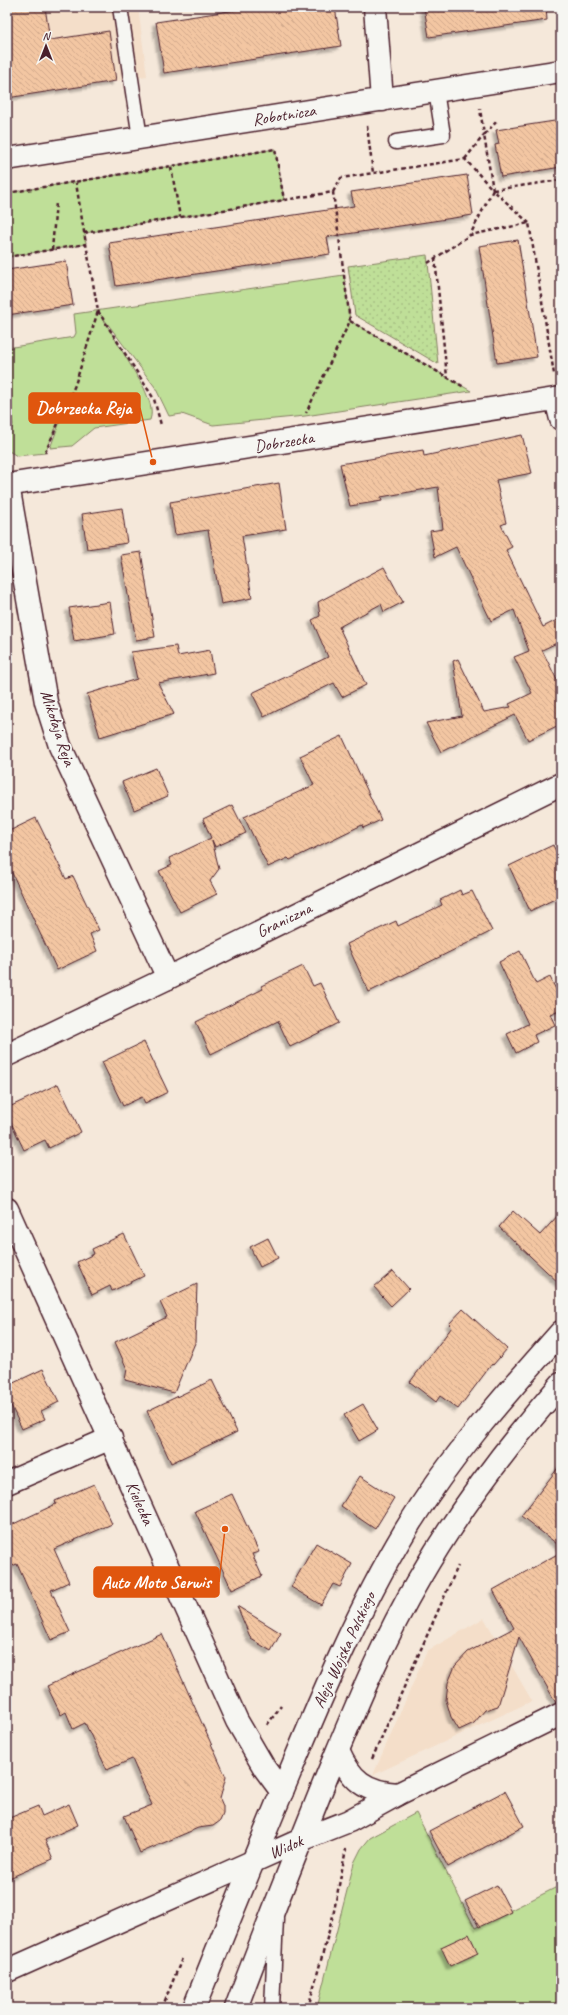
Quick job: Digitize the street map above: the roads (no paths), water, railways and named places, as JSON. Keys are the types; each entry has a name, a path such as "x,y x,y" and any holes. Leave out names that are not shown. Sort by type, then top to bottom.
{"street":[{"path":"375,7 382,100"},
{"name":"Robotnicza","path":"7,159 561,71"},
{"name":"Dobrzecka","path":"8,485 558,399"},
{"name":"Mikołaja Reja","path":"8,485 46,702 60,746 168,978"},
{"name":"Graniczna","path":"7,1055 168,978 561,784"},
{"name":"Kielecka","path":"7,1209 237,1721 265,1769 282,1792"},
{"name":"Aleja Wojska Polskiego","path":"194,2008 252,1862 339,1656 380,1574 406,1530 453,1460 485,1420 561,1332"},
{"name":"Aleja Wojska Polskiego","path":"236,2008 301,1840 367,1681 418,1580 446,1533 501,1456 561,1384"},
{"path":"7,1483 111,1438"},
{"name":"Widok","path":"7,1971 349,1820 398,1794 561,1714"},
{"path":"338,1751 344,1764 361,1783 372,1790 398,1794"}],"lane":[{"path":"120,7 140,138"},
{"path":"396,142 444,135 436,91"},
{"path":"272,2008 276,1903"}],"place":[{"name":"Dobrzecka Reja","path":"153,462"},
{"name":"Auto Moto Serwis","path":"225,1529"}]}
